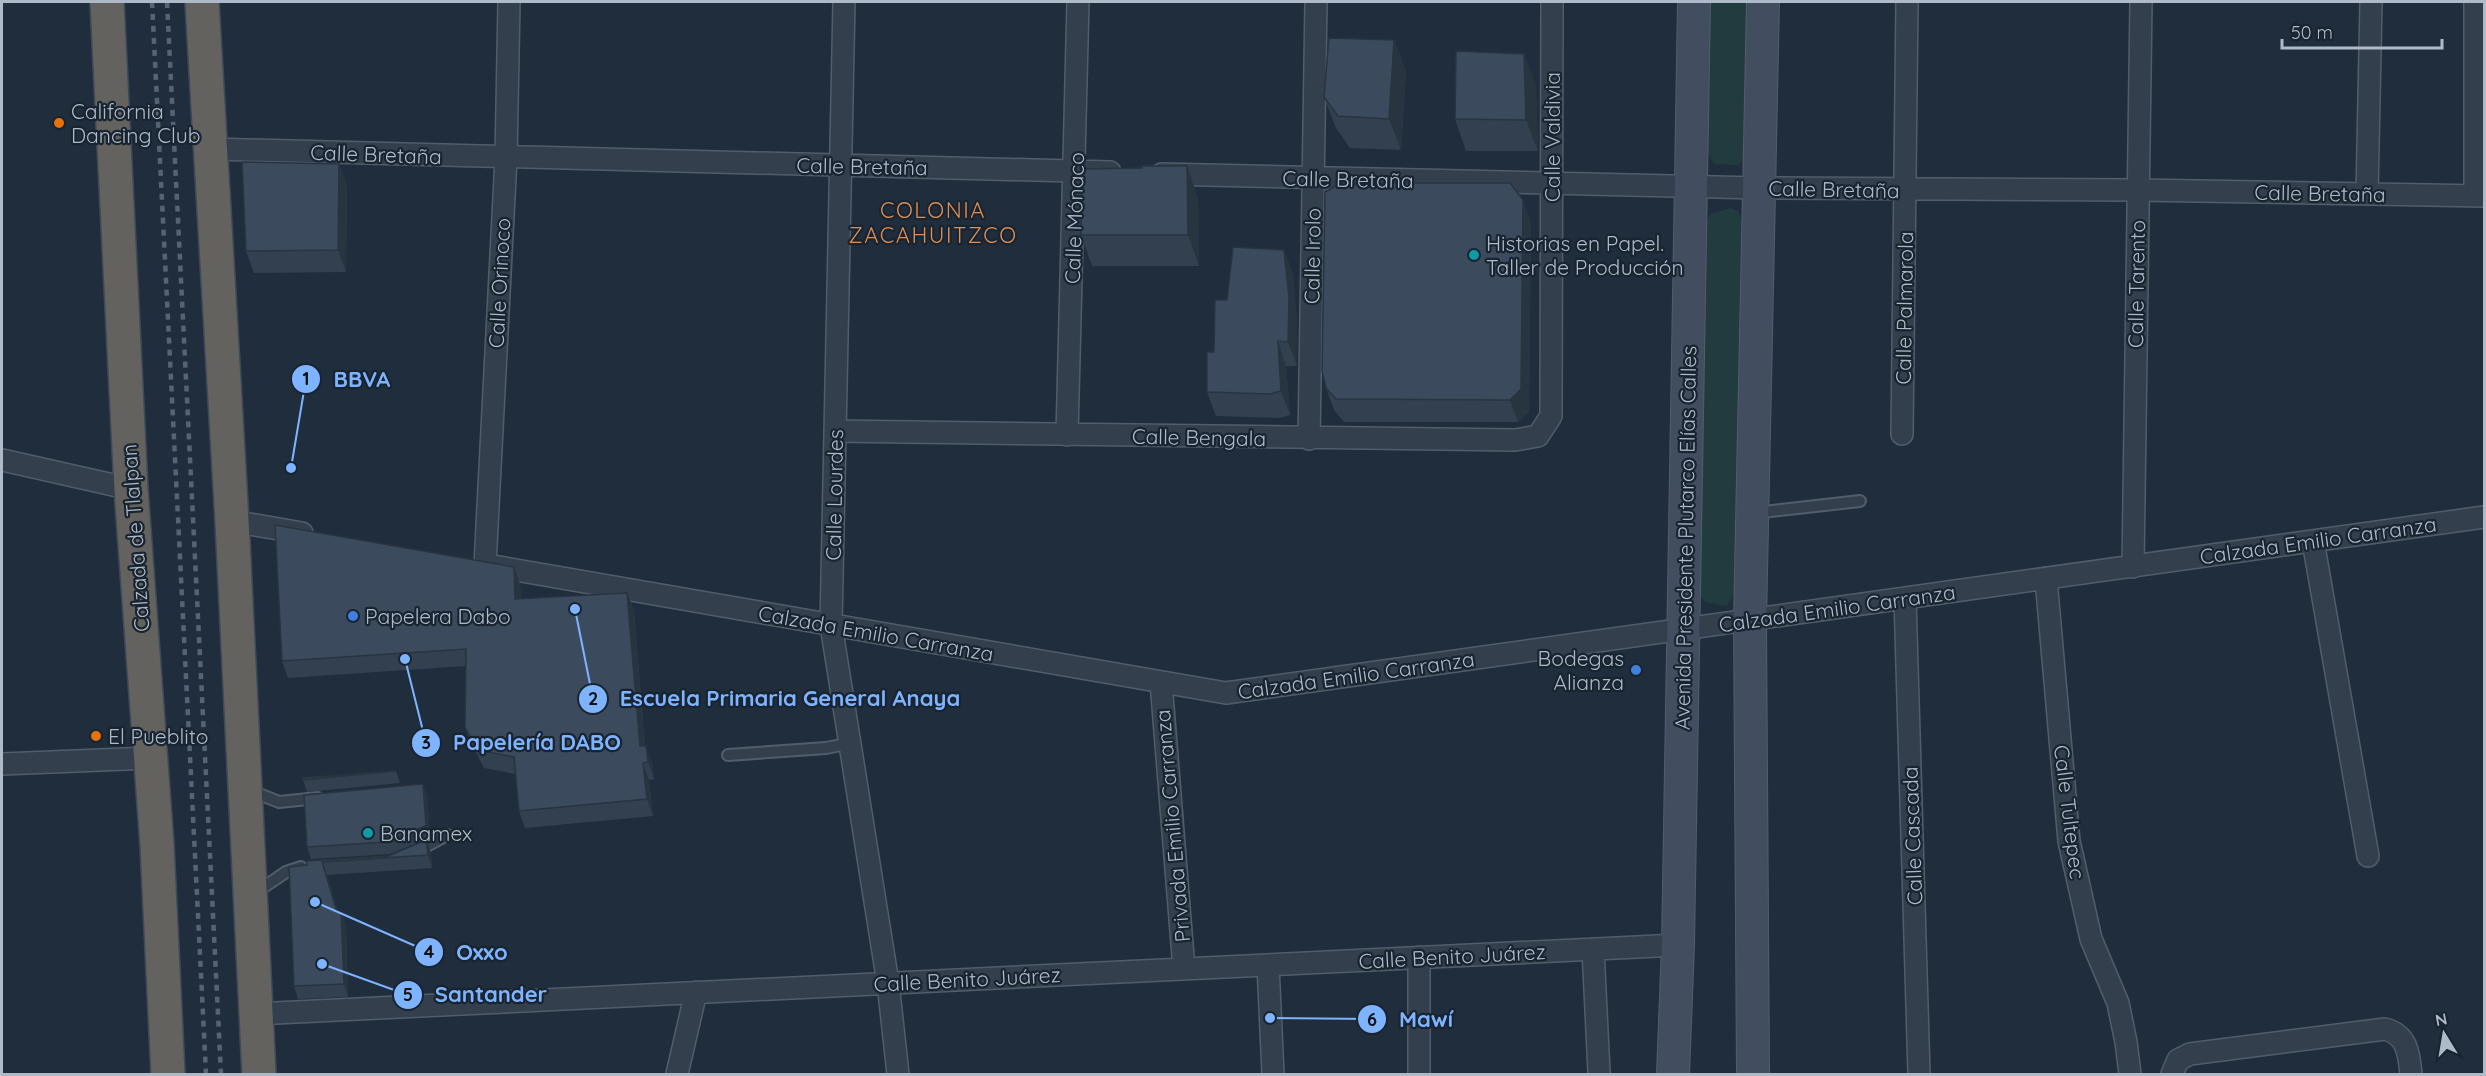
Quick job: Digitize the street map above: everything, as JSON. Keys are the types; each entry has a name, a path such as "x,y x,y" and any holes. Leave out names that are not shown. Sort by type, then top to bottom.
{"highway":[{"name":"Calzada de Tlalpan","path":"106,2 130,489 150,758 168,1074"},
{"path":"202,2 232,521 259,1074"}],"main road":[{"name":"Avenida Presidente Plutarco Elías Calles","path":"1673,1074 1678,945 1694,2"},
{"path":"1753,1074 1750,621 1763,2"}],"street":[{"name":"Calle Orinoco","path":"485,565 506,158 509,2"},
{"name":"Calle Lourdes","path":"844,2 831,625 888,983 898,1074"},
{"name":"Calle Mónaco","path":"1067,435 1078,2"},
{"name":"Calle Irolo","path":"1309,439 1316,2"},
{"name":"Calle Valdivia","path":"1551,416 1552,2"},
{"name":"Calle Palmarola","path":"1902,434 1907,2"},
{"name":"Calle Tarento","path":"2133,567 2140,2"},
{"path":"2367,194 2371,2"},
{"path":"2475,2 2480,196"},
{"name":"Calle Bretaña","path":"212,149 1692,187 2137,190 2480,196"},
{"name":"Calle Bengala","path":"836,431 1515,440 1538,436 1551,416"},
{"path":"2,460 130,489"},
{"name":"Calzada Emilio Carranza","path":"462,561 1226,693 2484,517"},
{"path":"232,521 324,537"},
{"path":"2313,541 2368,856"},
{"name":"Calle Tultepec","path":"2046,579 2069,841 2091,939 2118,1003 2130,1074"},
{"name":"Calle Cascada","path":"1905,598 1920,1074"},
{"name":"Privada Emilio Carranza","path":"1161,682 1184,969"},
{"path":"2,765 150,758"},
{"name":"Calle Benito Juárez","path":"255,1014 1678,945"},
{"path":"1593,949 1599,1072"},
{"path":"1419,957 1419,1074"},
{"path":"1268,965 1273,1074"},
{"path":"677,1074 696,992"},
{"path":"2172,1074 2178,1060 2190,1054 2385,1029 2393,1031 2407,1046 2411,1074"}],"lane":[{"path":"1754,513 1860,501"},
{"path":"728,755 826,748 851,743"},
{"path":"244,788 279,802 324,797"},
{"path":"401,857 447,835"},
{"path":"250,896 286,872 313,866"}],"green space":[{"path":"1708,2 1748,2 1747,154 1739,165 1714,164 1707,152"},
{"path":"1731,208 1738,211 1745,227 1739,584 1727,606 1705,602 1699,594 1702,232 1710,214"}],"building":[{"path":"1329,38 1394,40 1389,119 1338,116 1324,97"},
{"path":"1456,51 1524,54 1526,120 1455,119"},
{"path":"242,162 339,164 338,250 246,251"},
{"path":"1142,166 1187,166 1188,235 1081,235 1082,169 1142,168"},
{"path":"1510,183 1523,200 1521,389 1510,400 1336,399 1326,388 1322,371 1325,192 1338,185"},
{"path":"1233,247 1284,250 1289,298 1288,342 1278,341 1281,391 1270,394 1207,392 1207,352 1214,352 1215,300 1227,300"},
{"path":"275,525 514,567 515,599 627,593 640,746 646,746 648,762 643,763 647,799 519,811 514,757 478,750 465,728 466,649 282,661"},
{"path":"396,771 303,780 302,778"},
{"path":"423,784 426,825 423,827 386,842 307,847 304,795"},
{"path":"426,840 428,855 322,862 337,912 341,912 344,984 294,986 289,867 307,865 307,861 388,856"}],"railway":[{"path":"152,2 206,1074"},
{"path":"167,2 221,1074"}],"place":[{"name":"California Dancing Club","path":"59,123"},
{"name":"Historias en Papel. Taller de Producción","path":"1474,255"},
{"name":"BBVA","path":"291,468"},
{"name":"Escuela Primaria General Anaya","path":"575,609"},
{"name":"Papelera Dabo","path":"353,616"},
{"name":"Papelería DABO","path":"405,659"},
{"name":"Bodegas Alianza","path":"1636,670"},
{"name":"El Pueblito","path":"96,736"},
{"name":"Banamex","path":"368,833"},
{"name":"Oxxo","path":"315,902"},
{"name":"Santander","path":"322,964"},
{"name":"Mawí","path":"1270,1018"}],"district":[{"name":"COLONIA ZACAHUITZCO","path":"933,222"}]}
